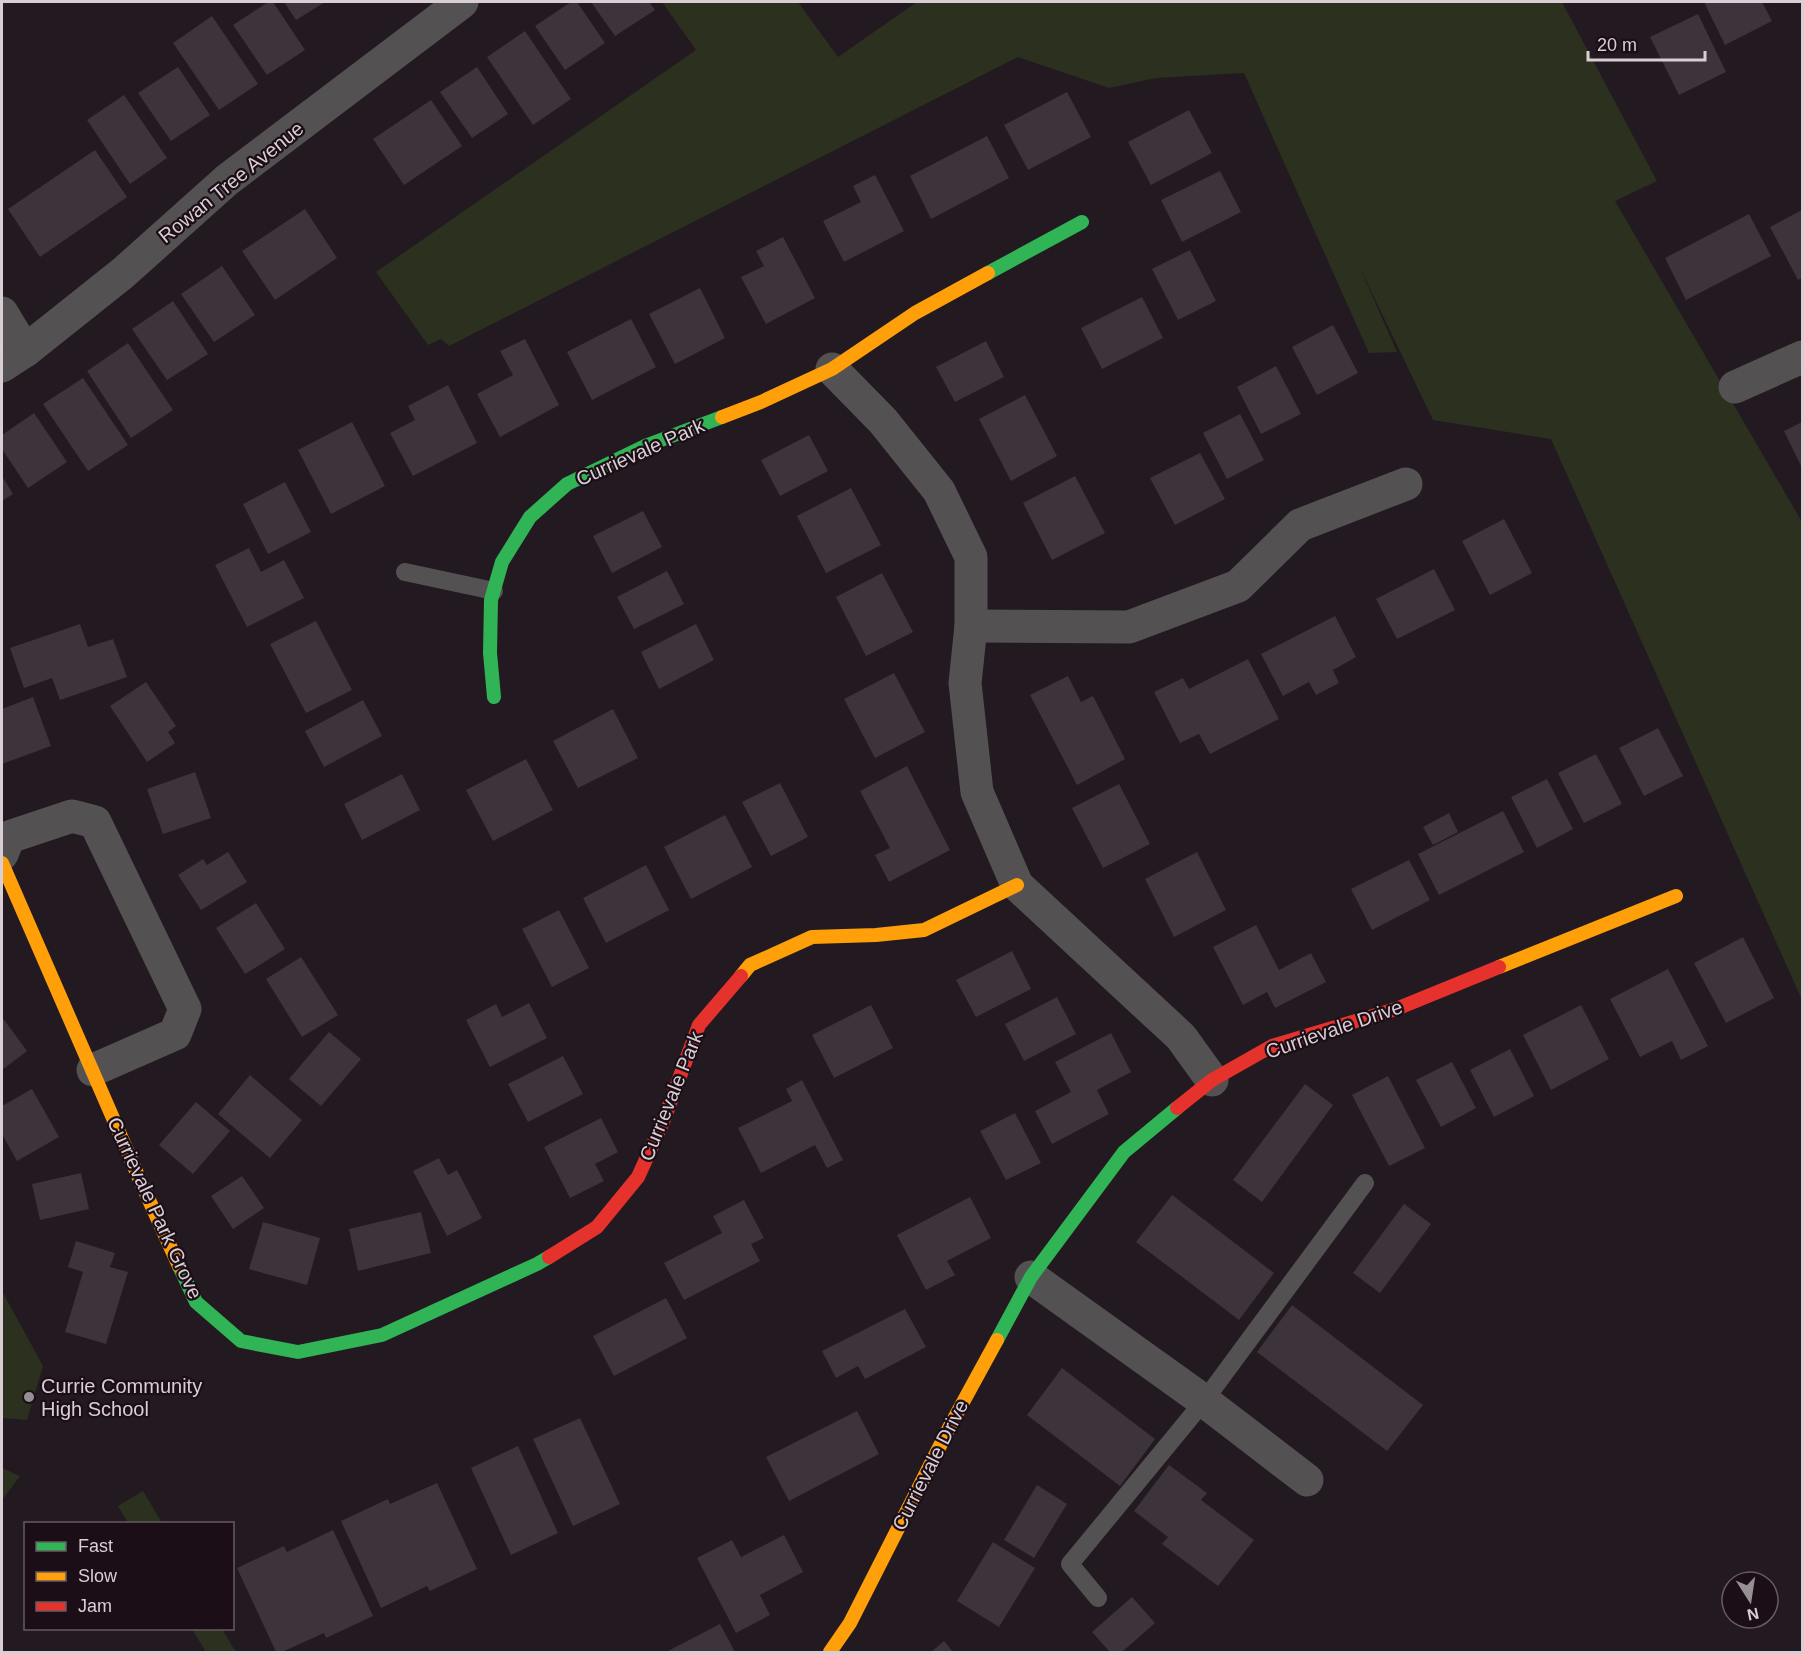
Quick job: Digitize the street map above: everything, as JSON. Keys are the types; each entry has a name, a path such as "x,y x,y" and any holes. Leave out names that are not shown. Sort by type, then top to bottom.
{"street":[{"name":"Rowan Tree Avenue","path":"13,358 123,273 227,180 462,2"},
{"name":"Currievale Park","path":"494,697 490,653 491,600 502,562 530,517 567,484 645,446 761,402 832,369 915,313 1082,222"},
{"path":"2,313 13,358"},
{"path":"1735,387 1803,357"},
{"path":"832,369 883,421 939,491 971,557 971,626 965,684 977,792 1017,885 1181,1037 1212,1080"},
{"path":"971,626 1130,627 1238,586 1300,525 1406,484"},
{"path":"2,854 9,837 72,816 95,822 185,1009 175,1034 93,1070"},
{"name":"Currievale Park Grove","path":"2,862 195,1302 242,1341 298,1352 382,1335 537,1264"},
{"name":"Currievale Park","path":"537,1264 597,1227 638,1177 663,1122 699,1025 750,965 812,937 876,935 924,930 1017,885"},
{"name":"Currievale Drive","path":"830,1653 850,1623 950,1426 1030,1277 1124,1152 1212,1080 1272,1046 1396,1009 1676,896"},
{"path":"1030,1277 1204,1401 1307,1480"}],"lane":[{"path":"405,572 494,591"},
{"path":"1098,1598 1070,1564 1204,1401 1365,1183"}],"green space":[{"path":"662,2 798,2 838,57 917,2 1562,2 1657,181 1615,201 1802,522 1802,1000 1551,439 1433,420 1360,268 1397,352 1369,353 1244,73 1156,78 1109,88 1018,57 449,346 441,339 428,345 376,272 696,50"},
{"path":"2,1291 43,1366 27,1420 2,1418"},
{"path":"2,1468 20,1476 2,1500"},
{"path":"143,1491 161,1522 127,1522 118,1506"},
{"path":"193,1630 223,1630 236,1652 206,1652"}],"building":[{"path":"268,2 273,2 305,50 267,75 233,25"},
{"path":"284,2 325,2 296,20"},
{"path":"571,2 577,2 605,43 565,70 535,26"},
{"path":"591,2 649,2 655,10 615,36"},
{"path":"1704,2 1762,2 1772,21 1725,45"},
{"path":"1698,14 1726,72 1679,95 1650,37"},
{"path":"212,16 258,84 219,110 173,43"},
{"path":"525,31 571,99 533,125 487,57"},
{"path":"178,67 210,115 171,141 138,93"},
{"path":"477,67 508,114 472,138 440,92"},
{"path":"1067,92 1091,137 1028,170 1004,125"},
{"path":"124,95 167,158 130,184 87,120"},
{"path":"431,100 462,146 404,185 373,139"},
{"path":"1189,110 1212,153 1151,185 1128,142"},
{"path":"987,136 1009,178 931,219 910,176"},
{"path":"95,150 127,197 40,257 8,209"},
{"path":"1220,171 1241,212 1182,242 1161,200"},
{"path":"875,175 904,231 844,262 823,221 861,202 853,186"},
{"path":"305,209 337,258 275,300 242,251"},
{"path":"1802,210 1802,278 1798,280 1770,227"},
{"path":"1749,214 1771,256 1686,300 1665,258"},
{"path":"783,237 815,298 766,324 741,277 764,266 756,251"},
{"path":"1190,250 1216,301 1178,320 1152,269"},
{"path":"222,266 255,315 214,342 181,294"},
{"path":"700,288 725,338 675,364 649,314"},
{"path":"1142,297 1163,338 1102,369 1081,328"},
{"path":"173,301 208,354 167,380 132,329"},
{"path":"631,319 656,367 592,400 567,352"},
{"path":"1333,325 1358,373 1317,395 1292,347"},
{"path":"525,339 559,405 500,437 477,394 513,375 500,351"},
{"path":"986,341 1004,377 955,402 936,367"},
{"path":"128,343 173,410 131,438 87,371"},
{"path":"1276,366 1301,414 1261,434 1237,387"},
{"path":"83,378 128,445 88,471 43,404"},
{"path":"448,385 477,443 413,476 390,433 415,420 408,406"},
{"path":"1025,395 1057,456 1011,481 979,419"},
{"path":"34,413 67,462 28,488 2,449 2,435"},
{"path":"1240,414 1264,460 1227,479 1203,433"},
{"path":"352,422 385,486 331,514 298,450"},
{"path":"1802,422 1802,468 1784,431"},
{"path":"809,435 828,471 780,496 761,460"},
{"path":"1200,453 1225,499 1175,525 1150,478"},
{"path":"2,476 13,494 2,501"},
{"path":"1075,476 1105,533 1052,560 1023,503"},
{"path":"285,482 311,532 268,554 243,504"},
{"path":"851,488 881,545 826,573 797,516"},
{"path":"643,511 662,547 612,573 593,536"},
{"path":"1504,519 1532,573 1490,595 1462,541"},
{"path":"249,548 261,572 284,560 304,598 247,627 215,565"},
{"path":"1434,569 1455,610 1397,639 1376,599"},
{"path":"667,571 684,604 634,629 617,597"},
{"path":"882,573 913,632 866,656 836,597"},
{"path":"1335,616 1356,657 1333,670 1339,683 1316,695 1309,682 1283,696 1261,654"},
{"path":"316,621 352,690 306,713 270,644"},
{"path":"80,624 88,647 113,639 127,677 60,700 52,678 24,688 10,648"},
{"path":"696,624 714,660 659,689 641,652"},
{"path":"1248,659 1279,719 1210,754 1199,734 1180,743 1154,692 1183,678 1189,689"},
{"path":"894,673 925,732 875,758 844,699"},
{"path":"1068,676 1081,702 1093,696 1125,759 1077,785 1030,695"},
{"path":"146,682 176,726 168,732 175,743 147,762 110,706"},
{"path":"33,697 51,746 2,764 2,709"},
{"path":"363,700 382,736 324,767 305,731"},
{"path":"613,709 638,758 578,788 553,741"},
{"path":"1658,728 1683,776 1644,796 1619,748"},
{"path":"1596,754 1622,804 1584,823 1558,773"},
{"path":"526,759 553,810 493,841 466,790"},
{"path":"907,766 950,850 889,882 875,855 890,848 860,791"},
{"path":"195,772 211,818 163,834 147,789"},
{"path":"402,774 420,810 362,840 344,804"},
{"path":"1547,779 1573,829 1537,848 1511,797"},
{"path":"780,783 808,837 771,856 742,802"},
{"path":"1119,784 1150,844 1103,868 1072,808"},
{"path":"1503,811 1524,852 1439,895 1418,854"},
{"path":"1449,813 1458,832 1433,845 1423,827"},
{"path":"725,815 752,867 691,899 664,847"},
{"path":"228,852 247,882 201,910 178,875 203,859 207,865"},
{"path":"1197,852 1226,910 1174,937 1145,879"},
{"path":"1409,860 1430,900 1372,930 1351,889"},
{"path":"646,865 669,910 606,943 583,898"},
{"path":"256,903 285,949 245,974 216,928"},
{"path":"559,910 589,968 552,987 522,929"},
{"path":"1256,925 1279,970 1311,953 1326,982 1275,1008 1267,992 1243,1005 1213,947"},
{"path":"1743,937 1774,998 1726,1023 1694,963"},
{"path":"1012,951 1031,989 976,1017 956,980"},
{"path":"301,957 338,1015 302,1037 266,979"},
{"path":"1668,969 1708,1046 1681,1060 1672,1041 1640,1057 1610,999"},
{"path":"1057,997 1076,1034 1024,1061 1005,1024"},
{"path":"529,1003 547,1038 490,1067 466,1020 496,1004 502,1017"},
{"path":"871,1005 893,1048 834,1078 812,1035"},
{"path":"1581,1005 1609,1059 1551,1090 1523,1035"},
{"path":"2,1017 27,1051 2,1070"},
{"path":"329,1032 361,1059 321,1106 289,1079"},
{"path":"1111,1033 1131,1072 1097,1090 1109,1114 1052,1144 1035,1111 1071,1092 1055,1062"},
{"path":"1510,1049 1534,1096 1494,1117 1470,1070"},
{"path":"563,1056 583,1094 528,1122 508,1084"},
{"path":"1452,1062 1476,1108 1441,1127 1416,1080"},
{"path":"250,1075 302,1120 270,1158 218,1114"},
{"path":"1388,1076 1425,1148 1389,1166 1352,1095"},
{"path":"802,1080 843,1160 827,1168 815,1145 761,1173 738,1128 792,1101 786,1089"},
{"path":"1305,1084 1333,1105 1262,1202 1233,1180"},
{"path":"32,1089 59,1137 17,1161 2,1134 2,1106"},
{"path":"196,1102 230,1131 193,1174 159,1145"},
{"path":"1015,1113 1041,1163 1006,1180 980,1131"},
{"path":"601,1118 618,1152 595,1164 604,1181 570,1198 544,1147"},
{"path":"439,1158 448,1175 457,1170 482,1218 447,1236 413,1171"},
{"path":"81,1173 89,1209 40,1220 32,1184"},
{"path":"242,1176 264,1208 233,1229 211,1196"},
{"path":"1172,1195 1274,1273 1239,1320 1136,1242"},
{"path":"970,1197 991,1238 947,1261 955,1275 926,1290 897,1235"},
{"path":"744,1200 764,1238 751,1244 760,1261 684,1300 664,1263 722,1233 713,1216"},
{"path":"1404,1204 1431,1224 1380,1293 1353,1273"},
{"path":"421,1212 431,1253 358,1271 349,1229"},
{"path":"263,1222 320,1238 307,1285 249,1269"},
{"path":"76,1241 115,1253 110,1267 128,1272 106,1344 65,1332 83,1272 68,1267"},
{"path":"666,1298 687,1338 614,1376 593,1336"},
{"path":"1292,1305 1423,1405 1387,1451 1257,1352"},
{"path":"905,1309 926,1347 865,1379 858,1366 836,1378 822,1351"},
{"path":"1062,1368 1155,1439 1120,1486 1027,1415"},
{"path":"857,1411 879,1454 789,1501 766,1457"},
{"path":"580,1418 620,1504 573,1526 533,1439"},
{"path":"518,1446 558,1533 511,1555 471,1468"},
{"path":"1169,1465 1207,1493 1201,1500 1254,1540 1218,1586 1162,1544 1168,1537 1134,1511"},
{"path":"437,1483 477,1569 430,1591 427,1586 381,1608 341,1521 388,1499 390,1504"},
{"path":"1037,1485 1067,1504 1034,1558 1004,1540"},
{"path":"333,1530 373,1616 326,1638 324,1633 282,1652 276,1652 237,1568 284,1546 287,1552"},
{"path":"784,1535 803,1572 760,1595 770,1615 736,1633 697,1558 732,1540 741,1557"},
{"path":"993,1542 1035,1568 999,1627 957,1601"},
{"path":"1132,1597 1155,1623 1122,1652 1110,1652 1092,1632"},
{"path":"720,1624 735,1652 666,1652"},
{"path":"944,1641 953,1652 931,1652"}],"traffic: fast":[{"path":"988,273 1082,222"},
{"path":"494,697 490,653 491,600 502,562 530,517 567,484 645,446 722,417"},
{"path":"997,1340 1031,1277 1124,1152 1177,1108"},
{"path":"179,1266 196,1302 241,1341 298,1352 382,1335 549,1257"}],"traffic: slow":[{"path":"722,417 761,402 832,369 915,313 988,273"},
{"path":"2,863 179,1266"},
{"path":"741,976 750,965 812,937 876,935 924,930 1017,885"},
{"path":"1499,967 1676,896"},
{"path":"830,1652 850,1623 950,1426 997,1340"}],"traffic: jam":[{"path":"1177,1108 1212,1080 1272,1046 1396,1009 1499,967"},
{"path":"549,1257 597,1227 638,1177 663,1122 699,1025 741,976"}],"place":[{"name":"Currie Community High School","path":"29,1397"}]}
